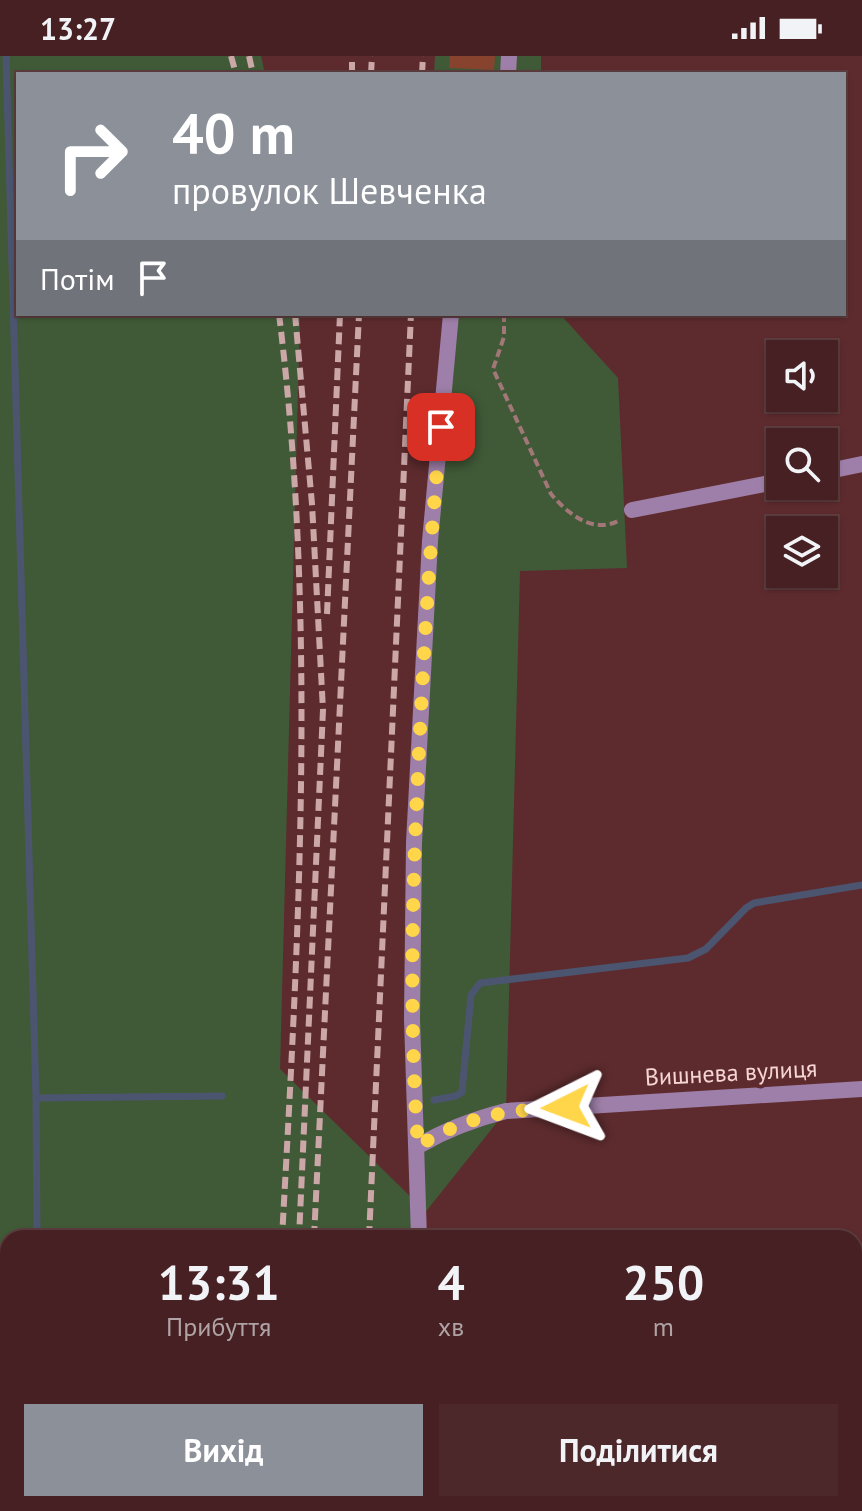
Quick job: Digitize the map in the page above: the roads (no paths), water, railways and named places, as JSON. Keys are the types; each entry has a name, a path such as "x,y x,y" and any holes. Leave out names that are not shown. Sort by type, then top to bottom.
{"street":[{"path":"419,1230 412,1019 414,843 430,541 451,316"},
{"path":"838,469 862,464"},
{"path":"632,510 766,484"},
{"name":"Вишнева вулиця","path":"418,1146 470,1120 506,1111 862,1089"}],"waterway":[{"path":"6,56 36,1098 37,1230"},
{"path":"434,1100 462,1092 471,995 480,983 688,958 706,949 754,903 862,885"},
{"path":"36,1098 222,1096"}],"railway":[{"path":"231,56 235,72"},
{"path":"249,56 253,72"},
{"path":"352,56 352,72"},
{"path":"371,72 372,56"},
{"path":"422,72 423,56"},
{"path":"279,316 291,429 301,660 299,891 282,1230"},
{"path":"295,316 312,504 323,710 299,1230"},
{"path":"327,614 340,316"},
{"path":"314,1230 359,316"},
{"path":"369,1230 411,316"}]}
